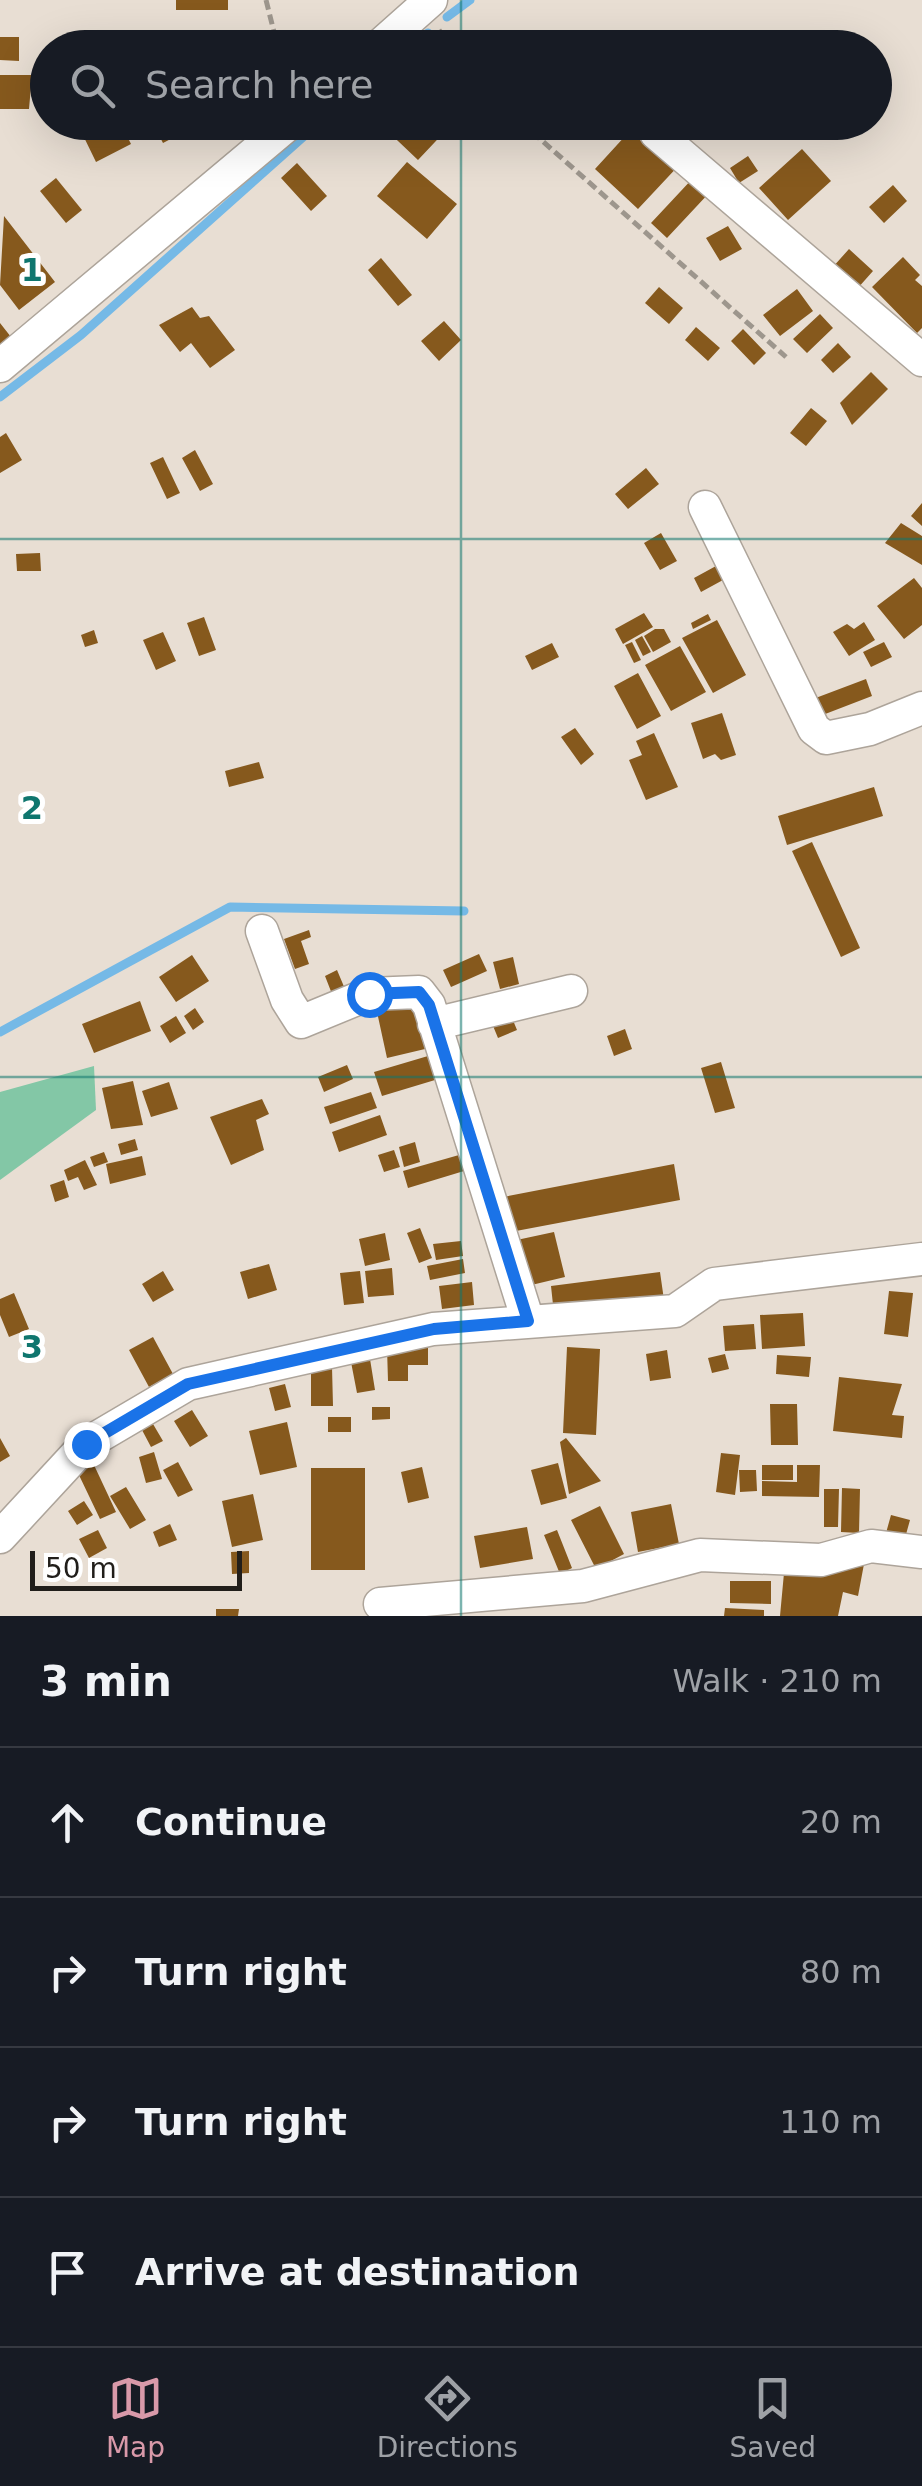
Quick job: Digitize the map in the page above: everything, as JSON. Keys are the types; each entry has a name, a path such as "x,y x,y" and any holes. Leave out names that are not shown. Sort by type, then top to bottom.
{"street":[{"path":"397,30 431,0"},
{"path":"0,366 270,140"},
{"path":"664,140 922,360"},
{"path":"705,507 814,730 826,738 870,728 922,708"},
{"path":"262,932 288,1000 301,1022 369,994 419,992 434,1024 528,1321"},
{"path":"434,1024 570,991"},
{"path":"0,1537 86,1444 188,1384 434,1329 675,1310 714,1284 922,1258"},
{"path":"380,1604 582,1586 700,1555 821,1560 870,1546 922,1552"}],"path":[{"path":"266,0 274,30"},
{"path":"541,140 786,356"}],"green space":[{"path":"94,1066 96,1110 0,1180 0,1092"}],"building":[{"path":"176,0 228,0 228,10 176,10"},
{"path":"0,37 19,37 19,61 0,60"},
{"path":"0,75 30,75 29,109 0,109"},
{"path":"85,140 129,140 131,144 96,162"},
{"path":"397,140 437,140 418,160"},
{"path":"622,140 658,140 682,162 638,209 595,169"},
{"path":"802,149 831,181 788,220 759,188"},
{"path":"748,156 758,171 739,183 730,168"},
{"path":"407,162 457,204 427,239 377,196"},
{"path":"297,163 327,196 311,211 281,178"},
{"path":"694,177 710,192 667,238 651,223"},
{"path":"56,178 82,210 66,223 40,191"},
{"path":"893,185 907,201 884,223 869,207"},
{"path":"4,216 55,282 19,310 0,285"},
{"path":"728,226 742,249 720,261 706,238"},
{"path":"849,249 873,271 857,289 832,268"},
{"path":"903,257 920,275 915,280 922,286 922,328 917,333 872,287"},
{"path":"381,258 412,295 398,306 368,270"},
{"path":"659,287 683,308 669,324 645,303"},
{"path":"797,289 813,311 780,336 763,315"},
{"path":"192,307 200,318 209,316 235,350 210,368 191,343 180,352 159,325"},
{"path":"820,314 833,328 807,353 793,339"},
{"path":"444,321 461,340 439,361 421,341"},
{"path":"0,323 11,337 0,346"},
{"path":"696,327 720,348 708,361 685,340"},
{"path":"743,329 766,353 754,365 731,341"},
{"path":"838,343 851,357 833,373 821,360"},
{"path":"871,372 888,389 852,425 840,403"},
{"path":"811,408 827,421 806,446 790,433"},
{"path":"6,433 22,460 0,473 0,437"},
{"path":"195,450 213,484 200,491 182,458"},
{"path":"163,457 180,493 167,499 150,463"},
{"path":"646,468 659,484 628,509 615,494"},
{"path":"922,503 922,526 911,516"},
{"path":"901,523 922,536 922,565 885,543"},
{"path":"661,533 677,561 660,570 644,543"},
{"path":"40,553 41,571 17,571 16,554"},
{"path":"716,566 723,580 701,592 694,578"},
{"path":"914,578 922,588 922,625 904,639 877,606"},
{"path":"644,613 653,627 623,644 615,629"},
{"path":"708,614 711,620 693,629 691,623"},
{"path":"204,617 216,650 199,656 187,623"},
{"path":"717,620 746,675 713,693 682,638"},
{"path":"864,622 875,640 849,656 833,632 847,624 854,629"},
{"path":"664,629 671,642 653,652 644,636"},
{"path":"94,630 98,643 85,647 81,635"},
{"path":"163,632 176,661 156,670 143,640"},
{"path":"642,636 651,652 643,656 635,640"},
{"path":"632,642 641,660 634,663 625,645"},
{"path":"884,642 892,657 871,667 863,652"},
{"path":"552,643 559,657 532,670 525,656"},
{"path":"680,646 706,692 671,711 645,665"},
{"path":"638,673 661,716 637,729 614,686"},
{"path":"866,679 872,696 820,716 813,699"},
{"path":"722,713 736,755 721,760 715,754 703,759 691,723"},
{"path":"575,728 594,754 581,765 561,737"},
{"path":"654,733 678,787 646,800 629,760 642,755 636,741"},
{"path":"259,762 264,778 229,787 225,771"},
{"path":"874,787 883,816 787,845 778,816"},
{"path":"812,842 860,948 841,957 792,851"},
{"path":"309,930 311,937 301,941 309,964 295,969 284,939"},
{"path":"479,954 487,971 451,987 443,970"},
{"path":"192,955 209,981 176,1002 159,977"},
{"path":"513,957 519,984 500,989 493,962"},
{"path":"337,970 345,989 332,994 325,976"},
{"path":"140,1001 151,1031 94,1053 82,1024"},
{"path":"415,1003 425,1049 387,1058 377,1012"},
{"path":"195,1008 204,1022 193,1030 184,1016"},
{"path":"510,1013 517,1030 498,1038 491,1021"},
{"path":"176,1016 186,1033 170,1043 160,1026"},
{"path":"625,1029 632,1049 614,1056 607,1036"},
{"path":"428,1056 435,1080 382,1096 374,1072"},
{"path":"721,1062 735,1108 715,1113 701,1068"},
{"path":"347,1065 353,1079 324,1092 318,1077"},
{"path":"133,1081 143,1125 111,1129 102,1088"},
{"path":"169,1082 178,1109 151,1117 142,1091"},
{"path":"371,1092 377,1108 330,1124 324,1107"},
{"path":"262,1099 269,1114 256,1120 264,1150 231,1165 210,1117"},
{"path":"380,1115 387,1135 339,1152 332,1132"},
{"path":"135,1139 138,1150 121,1155 118,1144"},
{"path":"415,1142 420,1162 404,1167 399,1147"},
{"path":"394,1150 400,1167 384,1172 378,1155"},
{"path":"104,1152 108,1162 94,1167 90,1157"},
{"path":"459,1155 464,1171 408,1188 403,1171"},
{"path":"142,1156 146,1175 110,1184 106,1164"},
{"path":"85,1160 97,1185 84,1190 78,1177 68,1181 64,1170"},
{"path":"674,1164 680,1200 505,1233 498,1198"},
{"path":"64,1180 69,1197 55,1202 50,1185"},
{"path":"420,1228 432,1258 419,1263 407,1233"},
{"path":"554,1232 565,1277 523,1287 512,1241"},
{"path":"385,1233 390,1260 365,1266 359,1239"},
{"path":"461,1241 463,1256 436,1260 433,1244"},
{"path":"463,1259 465,1273 430,1280 427,1266"},
{"path":"269,1264 277,1290 248,1299 240,1272"},
{"path":"392,1268 394,1295 368,1297 365,1271"},
{"path":"163,1271 174,1290 153,1302 142,1284"},
{"path":"360,1271 364,1303 344,1305 340,1273"},
{"path":"660,1272 664,1300 554,1314 551,1286"},
{"path":"472,1282 474,1305 442,1309 439,1286"},
{"path":"889,1291 913,1293 908,1337 884,1334"},
{"path":"14,1293 29,1329 9,1337 0,1315 0,1299"},
{"path":"803,1313 805,1346 762,1349 760,1315"},
{"path":"754,1324 756,1349 725,1351 723,1326"},
{"path":"153,1337 173,1374 149,1387 129,1350"},
{"path":"428,1338 428,1365 408,1365 408,1381 388,1381 387,1348"},
{"path":"567,1347 600,1349 596,1435 563,1433"},
{"path":"667,1350 671,1378 650,1381 646,1354"},
{"path":"725,1354 729,1369 712,1373 708,1358"},
{"path":"777,1355 811,1357 809,1377 776,1374"},
{"path":"370,1359 375,1390 357,1393 351,1362"},
{"path":"311,1367 332,1367 333,1406 311,1406"},
{"path":"839,1377 902,1384 892,1415 904,1416 902,1438 833,1431"},
{"path":"285,1384 291,1407 275,1411 269,1388"},
{"path":"770,1404 797,1404 798,1445 771,1445"},
{"path":"372,1407 390,1407 390,1419 372,1420"},
{"path":"192,1410 208,1436 190,1447 174,1421"},
{"path":"328,1417 351,1417 351,1432 328,1432"},
{"path":"287,1422 297,1467 260,1475 249,1431"},
{"path":"153,1424 163,1441 151,1447 142,1430"},
{"path":"0,1438 10,1456 0,1462"},
{"path":"566,1438 601,1481 569,1494 560,1442"},
{"path":"154,1452 162,1479 146,1483 139,1457"},
{"path":"721,1453 740,1455 735,1495 716,1492"},
{"path":"178,1462 193,1490 178,1497 163,1470"},
{"path":"558,1463 567,1498 541,1505 531,1470"},
{"path":"94,1465 116,1512 100,1519 78,1473"},
{"path":"762,1465 793,1465 793,1480 762,1480"},
{"path":"797,1465 820,1465 819,1497 762,1496 762,1481 797,1482"},
{"path":"422,1467 429,1498 408,1503 401,1472"},
{"path":"311,1468 365,1468 365,1570 311,1570"},
{"path":"739,1470 756,1470 757,1491 740,1492"},
{"path":"126,1487 146,1520 130,1529 110,1496"},
{"path":"842,1488 860,1489 859,1533 841,1532"},
{"path":"824,1489 839,1489 838,1527 824,1527"},
{"path":"253,1494 263,1540 232,1547 222,1501"},
{"path":"84,1501 93,1515 77,1525 68,1511"},
{"path":"671,1504 679,1544 638,1552 631,1512"},
{"path":"600,1506 624,1554 596,1569 571,1520"},
{"path":"891,1515 910,1520 905,1538 886,1533"},
{"path":"170,1524 177,1540 159,1547 153,1532"},
{"path":"527,1527 533,1559 480,1568 474,1536"},
{"path":"98,1530 107,1548 89,1558 79,1539"},
{"path":"557,1530 572,1568 560,1574 544,1535"},
{"path":"249,1551 249,1573 232,1574 231,1552"},
{"path":"864,1564 858,1596 843,1592 838,1616 780,1616 784,1573"},
{"path":"730,1581 771,1581 771,1604 730,1603"},
{"path":"725,1608 764,1610 764,1616 724,1616"},
{"path":"216,1609 239,1609 238,1616 216,1616"}],"waterway":[{"path":"447,17 470,0"},
{"path":"0,397 81,335 300,140"},
{"path":"0,1032 230,907 464,911"}],"route":[{"path":"86,1444 188,1384 434,1329 528,1321 429,1005 419,992 369,994"}]}
